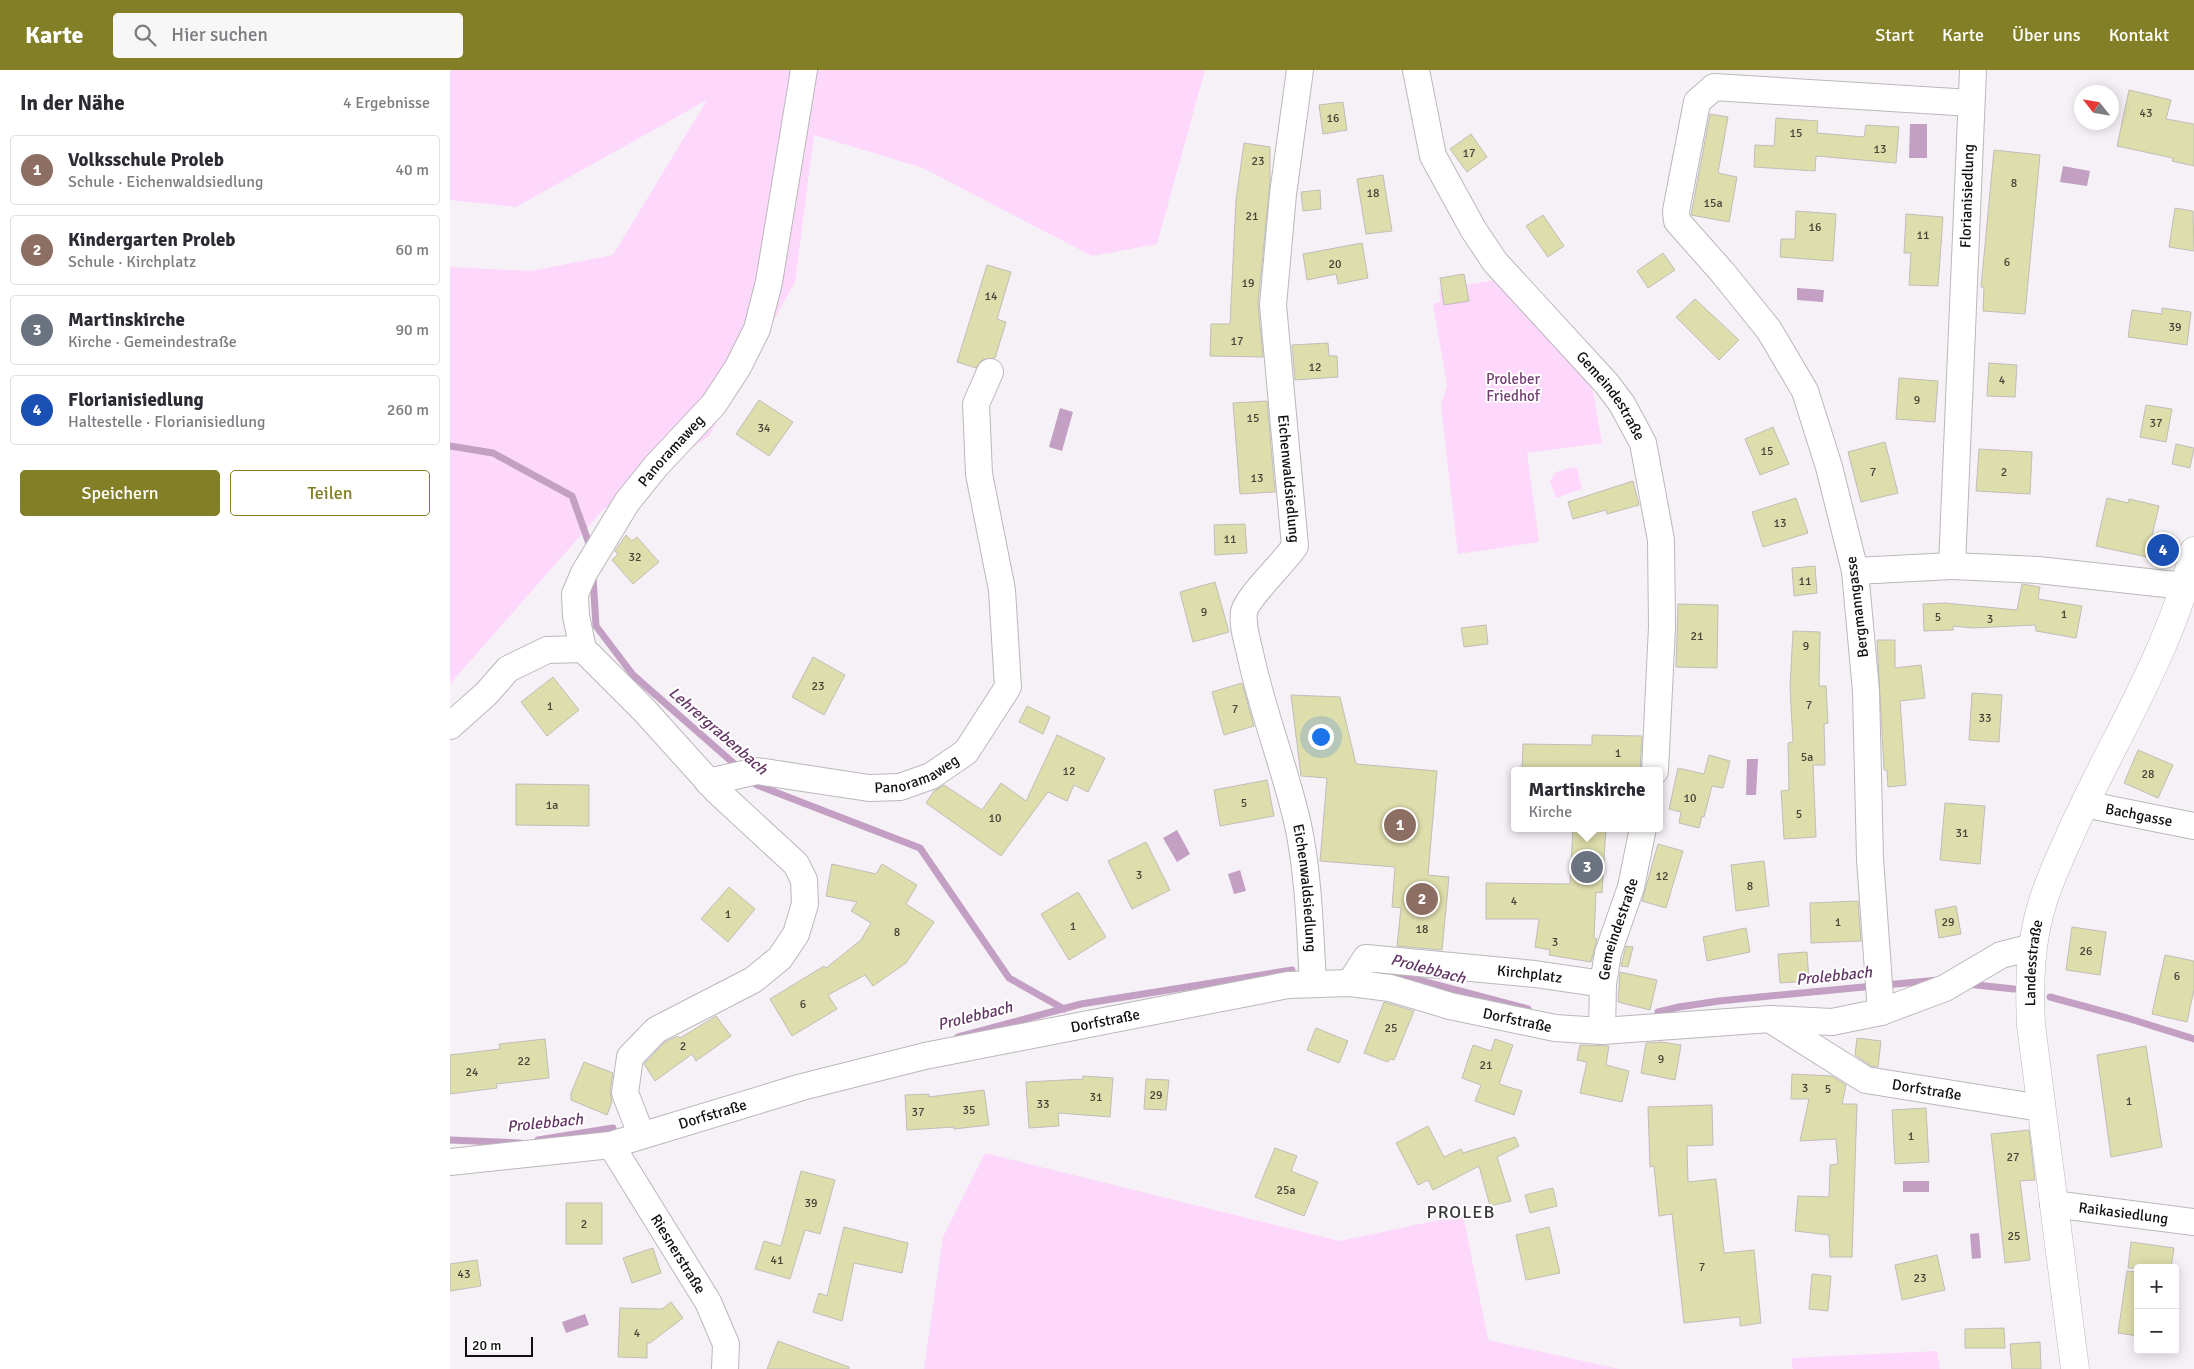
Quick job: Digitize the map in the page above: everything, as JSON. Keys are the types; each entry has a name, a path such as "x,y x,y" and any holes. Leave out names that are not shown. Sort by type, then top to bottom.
{"main road":[{"name":"Landesstraße","path":"2076,1369 2031,1025 2029,986 2032,947 2042,902 2084,804 2186,596 2194,551"}],"street":[{"name":"Panoramaweg","path":"583,649 576,616 575,594 584,572 627,502 656,466 714,404 738,367 758,329 769,282 804,70"},
{"name":"Eichenwaldsiedlung","path":"1300,70 1283,194 1274,305 1295,546 1285,562 1255,593 1244,611 1245,628 1254,672 1298,824 1304,862 1313,984"},
{"name":"Gemeindestraße","path":"1416,70 1433,156 1473,229 1495,262 1607,384 1622,404 1643,443 1661,540 1662,627 1655,767"},
{"name":"Florianisiedlung","path":"1952,566 1973,70"},
{"name":"Bergmanngasse","path":"1879,991 1870,858 1866,691 1856,571 1829,467 1805,392 1769,330 1724,273 1677,221 1678,197 1697,102 1714,87 1971,103"},
{"name":"Panoramaweg","path":"715,780 757,771 869,788 900,787 931,776 966,752 1008,687 1002,590 979,474 976,404 990,372"},
{"path":"1856,571 1952,566 2038,570 2186,596"},
{"path":"450,726 486,694 508,669 547,650 583,649 715,780 796,864 804,880 805,904 796,934 780,958 753,980 656,1030 630,1057 626,1093 636,1123"},
{"name":"Bachgasse","path":"2084,804 2194,826"},
{"name":"Gemeindestraße","path":"1603,1023 1603,984 1608,953 1631,887 1643,832"},
{"name":"Dorfstraße","path":"450,1162 611,1145 636,1123 802,1087 925,1056 1288,985 1350,983 1390,988 1450,1006 1555,1028 1603,1023 1770,1019 1832,1022 1879,991 1954,982 2001,955 2032,947"},
{"name":"Kirchplatz","path":"1350,983 1366,958 1535,974 1603,984"},
{"name":"Dorfstraße","path":"1770,1019 1866,1080 2041,1108"},
{"name":"Riesnerstraße","path":"611,1145 708,1302 726,1344 725,1369"},
{"name":"Raikasiedlung","path":"2053,1204 2194,1222"}],"green space":[{"path":"450,70 1205,70 1157,244 1092,256 923,168 814,135 795,282 709,436 602,511 450,684 450,267 531,271 613,255 707,100 516,207 450,200"},
{"name":"Proleber Friedhof","path":"1500,279 1590,374 1602,443 1527,453 1539,542 1458,554 1441,405 1447,385 1433,304 1441,302 1439,290"},
{"path":"1577,468 1582,489 1556,498 1550,481 1556,472"},
{"path":"985,1153 1340,1241 1463,1215 1488,1340 1619,1369 924,1369 943,1237"},
{"path":"1937,1351 1940,1369 1793,1369 1791,1358"}],"shaded area":[{"path":"1910,124 1927,124 1927,158 1909,158"},
{"path":"2063,166 2090,171 2087,186 2060,182"},
{"path":"1797,288 1824,290 1823,302 1797,300"},
{"path":"1060,408 1073,412 1062,451 1049,447"},
{"path":"1747,759 1758,759 1756,795 1746,795"},
{"path":"1177,830 1190,854 1177,862 1163,838"},
{"path":"1240,870 1246,891 1234,894 1228,874"},
{"path":"1903,1181 1929,1181 1929,1192 1903,1192"},
{"path":"1979,1233 1981,1258 1972,1259 1970,1234"},
{"path":"585,1314 589,1325 566,1333 562,1322"}],"building":[{"path":"2129,90 2171,100 2166,119 2194,124 2194,166 2172,161 2173,158 2117,146"},
{"path":"1343,102 1347,130 1323,134 1319,105"},
{"path":"1710,114 1728,117 1718,173 1737,177 1729,222 1691,215"},
{"path":"1776,118 1818,121 1817,133 1864,137 1866,125 1899,127 1896,163 1816,156 1815,171 1754,167 1755,145 1774,146"},
{"path":"1471,134 1487,157 1467,172 1450,149"},
{"path":"1244,143 1270,147 1270,182 1258,304 1263,357 1210,356 1211,324 1230,324 1236,200"},
{"path":"1994,150 2040,155 2025,314 1983,311 1984,287 1981,287"},
{"path":"1383,175 1392,231 1366,234 1357,179"},
{"path":"1320,190 1321,209 1303,211 1301,192"},
{"path":"2175,208 2193,211 2194,251 2169,247"},
{"path":"1796,211 1836,214 1833,261 1780,257 1781,239 1795,239"},
{"path":"1906,214 1943,217 1938,286 1909,285 1911,253 1904,253"},
{"path":"1543,215 1564,246 1548,257 1526,226"},
{"path":"1362,243 1368,278 1338,284 1336,274 1307,280 1303,254"},
{"path":"1663,253 1675,270 1648,288 1637,271"},
{"path":"987,265 1011,272 997,319 1006,322 995,358 982,360 976,368 957,362"},
{"path":"1464,274 1469,301 1444,305 1440,278"},
{"path":"1695,299 1739,340 1719,360 1676,317"},
{"path":"2162,308 2191,312 2187,345 2128,337 2132,310 2162,314"},
{"path":"1328,343 1329,356 1337,356 1338,377 1295,380 1292,345"},
{"path":"1989,363 2017,365 2015,397 1987,396"},
{"path":"1899,378 1938,381 1935,422 1896,419"},
{"path":"759,400 793,422 769,456 736,434"},
{"path":"1267,401 1275,492 1240,494 1233,403"},
{"path":"2146,405 2172,409 2166,442 2140,437"},
{"path":"1773,427 1789,464 1760,475 1745,439"},
{"path":"1885,442 1898,493 1861,502 1848,452"},
{"path":"2176,444 2194,448 2190,468 2172,464"},
{"path":"1979,449 2032,452 2030,494 1976,491"},
{"path":"1633,481 1639,505 1607,514 1606,510 1573,519 1568,502"},
{"path":"1796,498 1808,533 1763,547 1752,512"},
{"path":"2107,498 2128,503 2129,499 2159,506 2147,557 2096,546"},
{"path":"1245,524 1247,553 1215,555 1214,525"},
{"path":"626,535 632,541 637,537 659,562 633,584 612,560 618,554 615,551"},
{"path":"1815,566 1817,593 1794,596 1792,568"},
{"path":"1215,582 1229,632 1193,642 1180,592"},
{"path":"2022,584 2040,587 2038,599 2082,606 2076,638 2036,631 2035,625 1973,628 1953,626 1953,630 1924,631 1923,604 1945,603 2017,610"},
{"path":"1678,604 1718,605 1717,668 1676,667"},
{"path":"1486,625 1488,644 1464,647 1461,628"},
{"path":"1793,631 1820,632 1819,686 1826,686 1828,723 1824,724 1825,765 1813,765 1816,837 1784,839 1781,791 1789,790 1788,743 1793,742 1790,687"},
{"path":"1877,640 1895,640 1895,668 1921,665 1925,698 1900,701 1906,785 1888,787 1887,770 1884,770"},
{"path":"813,657 845,675 824,715 792,697"},
{"path":"553,677 579,710 547,736 521,702"},
{"path":"1242,683 1254,726 1224,735 1212,692"},
{"path":"1972,693 2002,695 1999,742 1969,740"},
{"path":"1291,695 1340,697 1356,764 1437,771 1428,875 1449,877 1442,950 1397,946 1401,908 1392,907 1395,867 1320,861 1327,778 1301,776"},
{"path":"1027,706 1050,717 1043,734 1019,722"},
{"path":"1057,735 1105,758 1088,792 1074,785 1067,801 1048,792 1001,856 926,803 934,791 944,785 982,810 1001,783 1026,801"},
{"path":"1592,735 1642,736 1640,767 1522,767 1523,744 1592,745"},
{"path":"2138,750 2173,765 2158,798 2124,783"},
{"path":"1709,755 1730,761 1723,788 1712,786 1704,817 1702,816 1699,828 1679,823 1681,812 1669,809 1678,768 1704,774"},
{"path":"1267,780 1274,816 1220,826 1214,790"},
{"path":"516,784 589,785 589,826 516,825"},
{"path":"1945,803 1985,806 1980,864 1940,860"},
{"path":"1573,832 1606,832 1602,893 1596,892 1594,938 1597,939 1591,962 1549,955 1550,950 1535,947 1539,919 1486,919 1486,883 1570,884"},
{"path":"1146,842 1170,890 1132,909 1108,861"},
{"path":"1658,844 1683,851 1666,908 1642,901"},
{"path":"1764,861 1769,906 1736,911 1731,865"},
{"path":"832,864 876,874 882,864 917,885 906,904 934,922 906,963 873,986 865,975 828,995 837,1009 792,1036 770,999 824,966 826,968 861,940 871,923 851,911 857,902 826,896"},
{"path":"729,887 755,909 728,942 701,919"},
{"path":"1078,892 1106,937 1069,960 1041,914"},
{"path":"1858,901 1861,941 1811,943 1810,903"},
{"path":"1956,906 1961,934 1939,938 1935,910"},
{"path":"2072,927 2106,932 2100,975 2066,970"},
{"path":"1746,928 1750,952 1707,961 1703,937"},
{"path":"1626,946 1633,947 1628,967 1621,966"},
{"path":"1807,952 1809,981 1780,983 1778,954"},
{"path":"2165,955 2194,961 2194,990 2187,1022 2152,1014"},
{"path":"1620,972 1657,980 1650,1010 1618,1002"},
{"path":"1384,1002 1414,1011 1394,1060 1390,1059 1388,1062 1364,1053"},
{"path":"716,1016 731,1036 696,1061 692,1054 655,1081 644,1064 665,1042 678,1036 680,1038"},
{"path":"1316,1028 1348,1041 1339,1063 1307,1050"},
{"path":"1857,1038 1881,1041 1878,1067 1871,1066 1855,1055"},
{"path":"545,1039 549,1078 496,1084 497,1088 450,1094 450,1055 500,1049 499,1044"},
{"path":"1495,1039 1513,1045 1499,1084 1522,1091 1514,1115 1475,1101 1481,1085 1462,1078 1473,1045 1491,1051"},
{"path":"1662,1042 1681,1045 1675,1080 1641,1073 1646,1043"},
{"path":"1580,1045 1609,1046 1606,1065 1629,1071 1622,1102 1580,1093 1587,1062 1577,1060"},
{"path":"2146,1046 2162,1147 2111,1157 2097,1055"},
{"path":"584,1062 613,1073 610,1091 612,1102 607,1115 571,1100 571,1093"},
{"path":"1792,1074 1832,1076 1846,1085 1842,1104 1857,1104 1852,1257 1830,1257 1829,1235 1795,1231 1798,1196 1829,1197 1830,1165 1838,1164 1836,1139 1800,1141 1809,1099 1791,1099"},
{"path":"1083,1076 1113,1078 1110,1117 1058,1113 1059,1126 1029,1128 1026,1082 1083,1079"},
{"path":"1146,1079 1169,1080 1166,1110 1144,1109"},
{"path":"984,1090 989,1125 954,1129 954,1127 907,1130 905,1095 929,1094 929,1097"},
{"path":"1712,1105 1713,1145 1687,1146 1688,1182 1716,1179 1724,1253 1754,1250 1761,1323 1740,1326 1740,1317 1684,1323 1672,1214 1659,1216 1654,1166 1650,1167 1648,1107"},
{"path":"1926,1108 1929,1162 1895,1164 1892,1110"},
{"path":"1428,1126 1444,1157 1461,1149 1463,1153 1515,1137 1519,1146 1497,1157 1511,1201 1490,1206 1479,1166 1433,1190 1428,1180 1418,1185 1396,1143"},
{"path":"2029,1130 2035,1180 2020,1181 2030,1260 2005,1263 1991,1134"},
{"path":"1275,1148 1297,1156 1291,1171 1318,1182 1304,1216 1255,1197"},
{"path":"801,1171 835,1180 820,1234 805,1230 790,1279 755,1269 764,1241 781,1246"},
{"path":"1553,1188 1557,1206 1530,1213 1525,1195"},
{"path":"566,1203 602,1203 602,1244 566,1244"},
{"path":"844,1227 908,1243 902,1273 854,1263 842,1321 813,1312 819,1293 827,1296"},
{"path":"1549,1227 1560,1273 1526,1280 1516,1235"},
{"path":"2131,1242 2174,1248 2172,1264 2134,1264 2134,1268 2128,1268"},
{"path":"653,1248 661,1273 632,1283 623,1258"},
{"path":"1937,1255 1945,1290 1902,1300 1895,1265"},
{"path":"477,1260 481,1286 450,1291 450,1264"},
{"path":"2127,1271 2134,1272 2134,1335 2118,1333"},
{"path":"1812,1274 1831,1276 1828,1311 1809,1309"},
{"path":"671,1302 683,1318 650,1343 647,1343 647,1358 618,1357 620,1308 662,1309"},
{"path":"2004,1328 2005,1348 1965,1348 1965,1329"},
{"path":"778,1341 849,1367 849,1369 767,1369"},
{"path":"2040,1342 2041,1369 2012,1369 2010,1344"}],"waterway":[{"name":"Lehrergrabenbach","path":"450,446 493,453 572,496 591,549"},
{"name":"Lehrergrabenbach","path":"593,577 596,626 633,675 739,768"},
{"name":"Lehrergrabenbach","path":"750,779 757,785 920,848 1009,978 1064,1009"},
{"name":"Prolebbach","path":"958,1037 1081,1004 1292,970"},
{"name":"Prolebbach","path":"1384,971 1528,1009"},
{"name":"Prolebbach","path":"1885,985 1939,980"},
{"name":"Prolebbach","path":"1967,984 2014,989"},
{"name":"Prolebbach","path":"1658,1012 1719,1001 1874,986"},
{"name":"Prolebbach","path":"2050,997 2194,1039"},
{"name":"Prolebbach","path":"538,1140 613,1128"},
{"name":"Prolebbach","path":"450,1140 520,1143"}],"place":[{"name":"Florianisiedlung","path":"2163,550"},
{"name":"Volksschule Proleb","path":"1400,825"},
{"name":"Martinskirche","path":"1587,867"},
{"name":"Kindergarten Proleb","path":"1422,899"}],"district":[{"name":"PROLEB","path":"1461,1212"}]}
